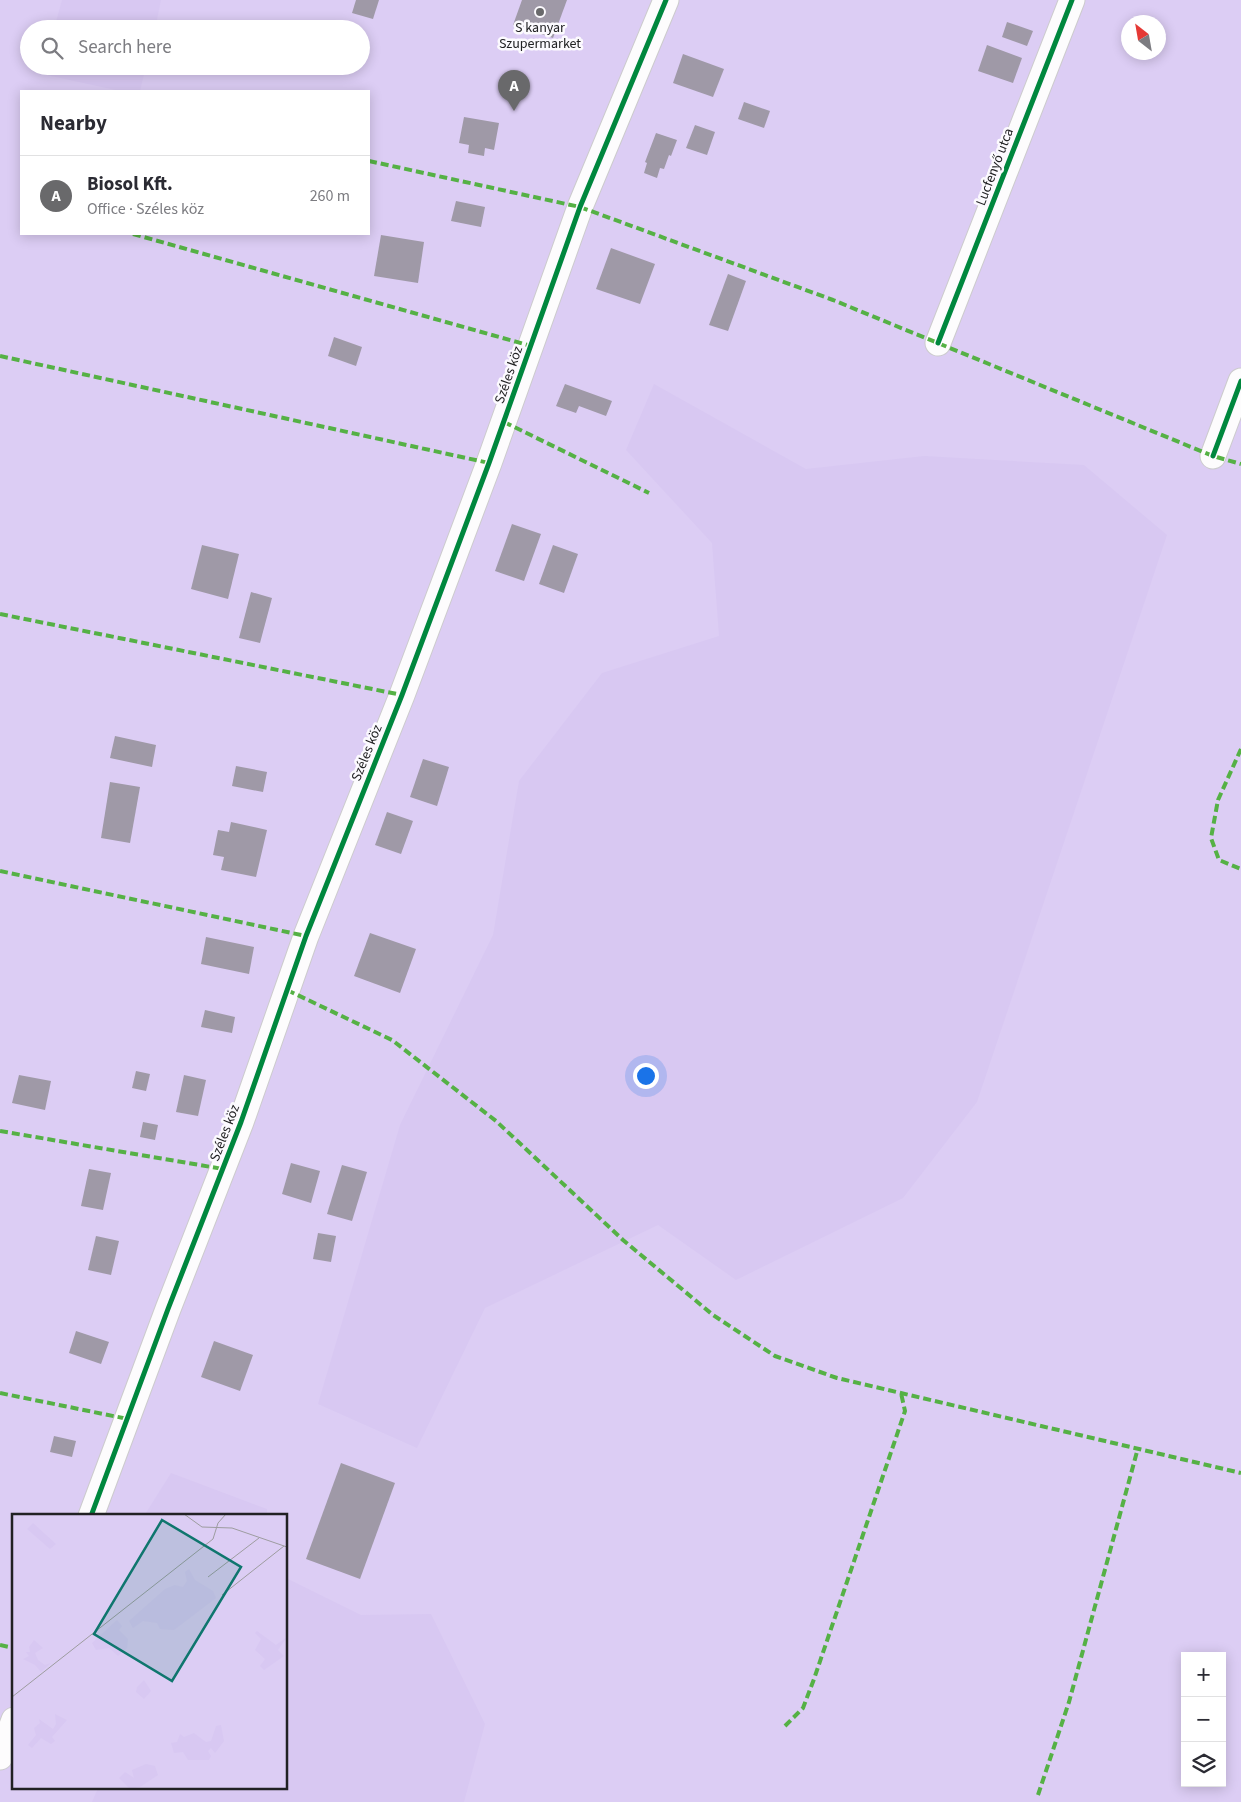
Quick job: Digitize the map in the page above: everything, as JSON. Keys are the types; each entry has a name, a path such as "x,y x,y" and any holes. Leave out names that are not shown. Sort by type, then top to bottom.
{"street":[{"name":"Széles köz","path":"92,1514 168,1309 241,1122 306,936 402,695 492,454 580,207 666,0"},
{"name":"Lucfenyő utca","path":"938,343 1072,0"},
{"path":"1213,456 1241,381"},
{"path":"0,1757 12,1725"}],"shaded area":[{"path":"0,0 1241,0 1241,1802 0,1802"},
{"path":"62,0 161,0 157,20 56,20"},
{"path":"47,75 144,75 140,90 115,90"},
{"path":"654,384 806,469 924,456 1084,465 1167,535 977,1102 903,1198 736,1280 658,1225 485,1308 417,1448 318,1404 400,1125 493,935 519,781 602,673 719,636 712,543 626,450"},
{"path":"171,1473 267,1509 267,1514 145,1514"},
{"path":"288,1579 361,1615 431,1614 485,1724 464,1802 92,1802 97,1790 288,1790"}],"building":[{"path":"356,0 379,0 373,19 352,13"},
{"name":"S kanyar Szupermarket","path":"522,0 567,0 553,38 513,25"},
{"path":"1007,22 1033,31 1027,46 1002,37"},
{"path":"987,45 1022,58 1013,83 978,71"},
{"path":"683,54 724,69 713,97 673,83"},
{"path":"744,102 770,111 764,128 738,119"},
{"path":"464,117 499,123 494,150 485,148 484,156 468,153 469,145 459,143"},
{"path":"695,125 715,132 707,155 686,148"},
{"path":"656,133 677,140 671,156 669,155 664,169 660,168 657,178 644,173 647,163 645,162"},
{"path":"456,201 485,207 481,227 451,221"},
{"path":"381,235 424,242 418,283 374,276"},
{"path":"611,248 655,264 640,304 596,289"},
{"path":"728,274 746,281 728,331 709,325"},
{"path":"334,337 362,347 356,366 328,356"},
{"path":"565,384 612,401 606,416 579,406 576,413 556,406"},
{"path":"512,524 541,534 524,581 495,571"},
{"path":"202,545 239,554 228,599 191,589"},
{"path":"553,545 578,554 564,593 539,584"},
{"path":"251,592 272,598 260,643 239,638"},
{"path":"115,736 156,745 152,767 110,758"},
{"path":"423,759 449,767 437,806 410,797"},
{"path":"236,766 267,772 263,792 232,786"},
{"path":"110,782 140,787 130,843 101,838"},
{"path":"387,812 413,821 401,854 375,845"},
{"path":"231,822 267,830 256,877 221,870 224,857 213,855 218,830 229,832"},
{"path":"370,933 416,949 400,993 354,976"},
{"path":"206,937 254,947 249,974 201,964"},
{"path":"205,1010 235,1017 232,1033 201,1027"},
{"path":"136,1071 150,1074 146,1091 132,1088"},
{"path":"19,1075 51,1081 45,1110 12,1103"},
{"path":"184,1075 206,1080 198,1116 176,1112"},
{"path":"143,1122 158,1125 155,1140 140,1137"},
{"path":"291,1163 320,1171 311,1203 282,1194"},
{"path":"342,1165 367,1172 352,1221 327,1214"},
{"path":"89,1169 111,1173 103,1210 81,1206"},
{"path":"318,1233 336,1236 331,1262 313,1259"},
{"path":"96,1236 119,1241 111,1275 88,1270"},
{"path":"76,1331 109,1342 101,1364 69,1353"},
{"path":"214,1341 253,1355 240,1391 201,1377"},
{"path":"54,1436 76,1441 72,1457 50,1452"},
{"path":"341,1463 395,1483 360,1579 306,1559"}],"marked path":[{"path":"370,161 580,207 833,300 1213,456 1241,464"},
{"path":"137,235 531,346"},
{"path":"0,356 489,463"},
{"path":"504,422 649,493"},
{"path":"0,614 402,695"},
{"path":"1241,749 1218,800 1211,838 1219,860 1241,869"},
{"path":"0,871 306,936"},
{"path":"287,990 392,1040 496,1121 623,1240 713,1315 775,1356 837,1378 1241,1473"},
{"path":"0,1131 223,1169"},
{"path":"0,1393 128,1419"},
{"path":"785,1726 803,1708 814,1679 905,1411 901,1393"},
{"path":"1038,1795 1069,1702 1138,1448"},
{"path":"0,1645 12,1648"}],"cycle path":[{"path":"92,1514 168,1309 241,1122 306,936 402,695 489,463 580,207 666,0"},
{"path":"938,343 1072,0"},
{"path":"1213,456 1241,381"}],"place":[{"name":"S kanyar Szupermarket","path":"540,12"},
{"name":"Biosol Kft.","path":"514,111"}]}
